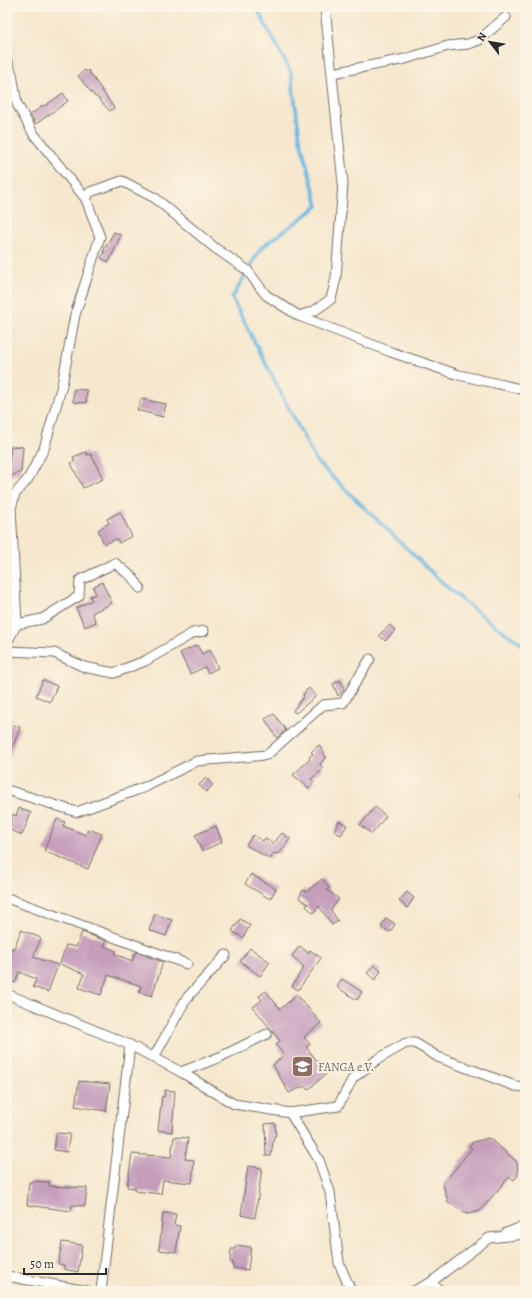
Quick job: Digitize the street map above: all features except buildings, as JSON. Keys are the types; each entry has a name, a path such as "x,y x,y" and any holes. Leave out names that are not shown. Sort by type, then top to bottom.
{"street":[{"path":"299,316 314,311 330,299 336,278 343,183 333,73 325,7"},
{"path":"333,73 405,59 448,46 468,44 479,40 506,17"},
{"path":"7,61 12,74 17,104 33,133 86,199 100,237 75,316 62,385 44,449 28,479 15,494 11,508 17,624 7,642"},
{"path":"86,199 90,192 122,181 137,187 155,198 215,248 247,270 266,295 299,316 391,352 459,375 525,390"},
{"path":"17,624 42,619 64,606 79,596 80,580 116,563 132,577 140,588"},
{"path":"7,615 17,624"},
{"path":"7,651 54,653 84,667 114,673 145,661 194,633 204,631"},
{"path":"7,790 77,812 145,787 196,761 267,755 323,706 343,703 370,658"},
{"path":"7,898 187,964"},
{"path":"154,1057 186,999 226,956"},
{"path":"7,994 130,1045 181,1072 234,1104 290,1113 338,1106 353,1078 378,1059 406,1043 415,1044 438,1057 515,1086 525,1087"},
{"path":"181,1072 220,1057 267,1034"},
{"path":"101,1291 130,1045"},
{"path":"290,1113 319,1160 330,1192 339,1263 351,1291"},
{"path":"414,1291 430,1283 490,1238 525,1226"},
{"path":"490,1238 525,1234"},
{"path":"7,1276 87,1291"},
{"path":"430,1283 442,1291"}],"waterway":[{"path":"256,7 291,72 300,139 318,206 261,248 232,298 316,461 449,589 493,624 525,646"},
{"path":"525,789 521,799 525,804"}],"place":[{"name":"FANGA e.V.","path":"302,1067"}]}
